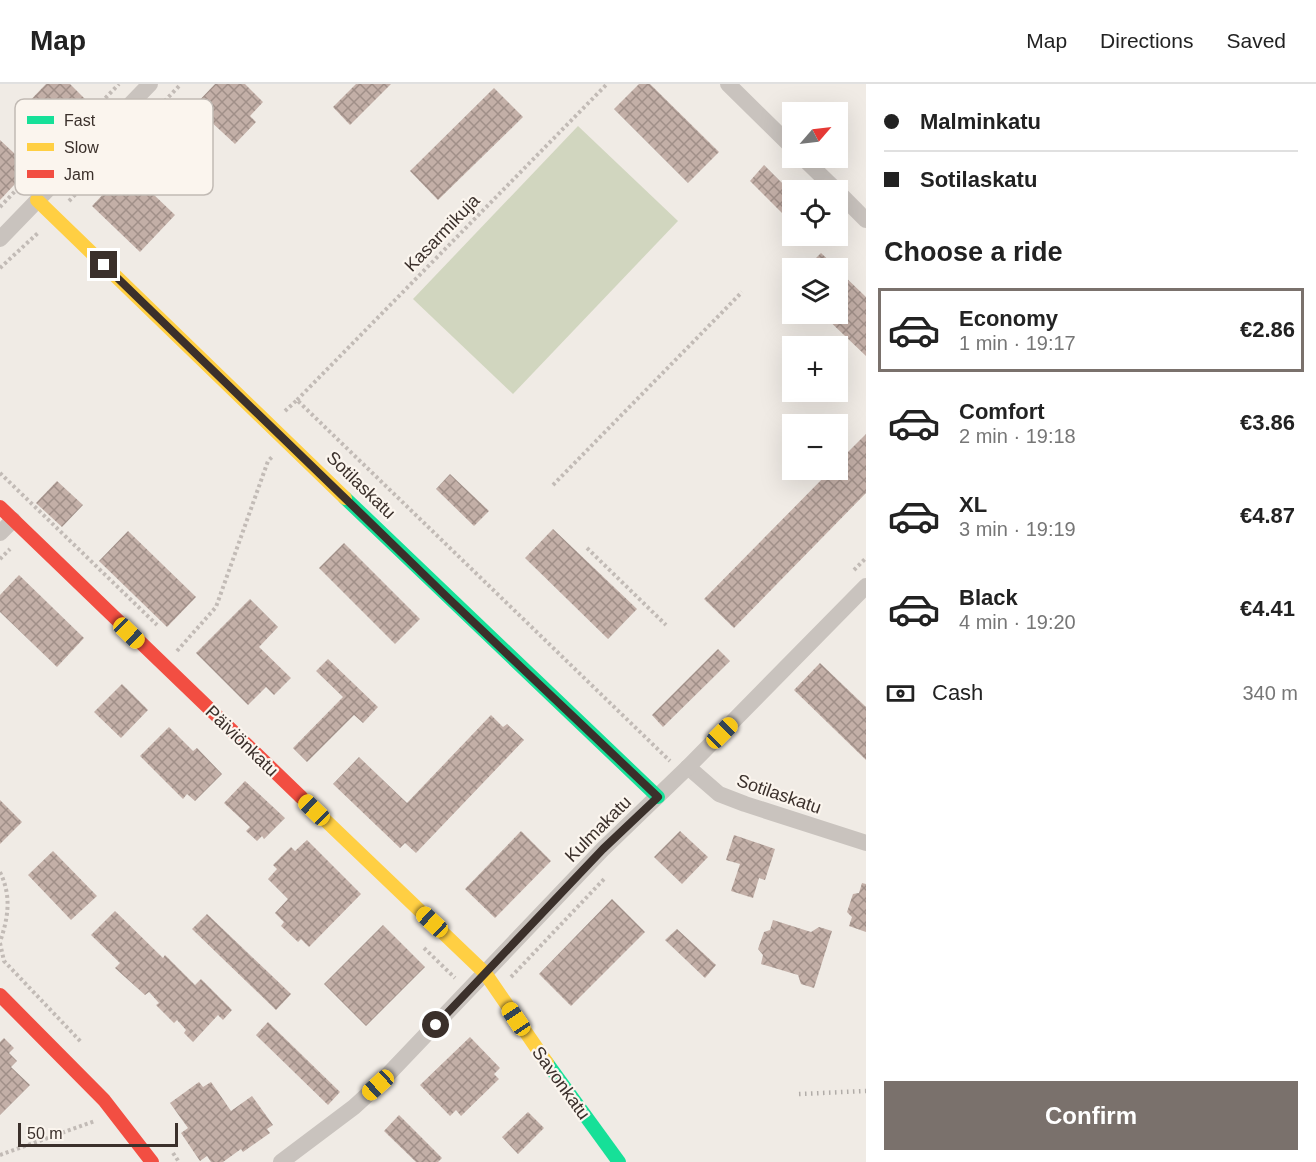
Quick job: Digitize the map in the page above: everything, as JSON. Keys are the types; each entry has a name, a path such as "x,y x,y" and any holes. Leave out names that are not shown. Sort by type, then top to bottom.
{"street":[{"path":"135,99 150,84"},
{"path":"728,84 782,137"},
{"path":"813,168 826,180"},
{"path":"0,239 42,195"},
{"name":"Sotilaskatu","path":"37,200 446,596 658,797"},
{"path":"848,202 866,219"},
{"name":"Päiviönkatu","path":"0,507 162,666 485,973"},
{"path":"0,533 13,520"},
{"name":"Kulmakatu","path":"281,1162 354,1107 378,1085 603,849 658,797 683,760 866,586"},
{"name":"Sotilaskatu","path":"683,760 719,794 866,843"},
{"name":"Savonkatu","path":"485,973 526,1034 619,1162"},
{"path":"0,995 104,1100 152,1162"}],"path":[{"path":"104,99 119,84"},
{"path":"167,99 181,84"},
{"name":"Kasarmikuja","path":"281,415 607,84"},
{"path":"0,207 15,191"},
{"path":"0,268 75,195"},
{"path":"553,485 742,292"},
{"path":"297,400 670,762 683,760"},
{"path":"180,648 216,607 268,461 288,441"},
{"path":"0,473 157,625"},
{"path":"0,559 12,547"},
{"path":"587,548 666,625"},
{"path":"849,575 866,558"},
{"path":"0,872 5,882 9,904 8,920 0,943 1,953"},
{"path":"510,978 610,872"},
{"path":"0,1155 104,1118"}],"green space":[{"path":"578,126 678,221 513,394 413,299"}],"building":[{"path":"46,84 70,84 85,99 32,99"},
{"path":"215,84 245,84 263,102 250,116 256,122 235,144 213,124 213,99 201,99"},
{"path":"356,84 391,84 350,125 333,107"},
{"path":"639,84 650,84 719,152 688,183 614,109"},
{"path":"494,88 523,117 438,200 410,171"},
{"path":"0,140 15,154 15,184 0,200"},
{"path":"764,165 782,183 782,213 750,181"},
{"path":"102,195 154,195 175,215 140,252 92,206"},
{"path":"821,253 826,258 816,258"},
{"path":"848,280 866,297 866,356 848,339 848,336 845,336 832,324 848,324"},
{"path":"866,434 866,493 734,628 704,599 821,480 848,480 848,452"},
{"path":"450,474 489,511 474,526 436,489"},
{"path":"57,481 83,505 62,527 36,503"},
{"path":"553,529 637,609 608,639 525,558"},
{"path":"128,531 196,597 167,627 99,561"},
{"path":"344,543 420,619 395,644 319,568"},
{"path":"19,575 84,638 57,667 0,612 0,595"},
{"path":"250,599 278,627 259,647 291,678 274,695 266,687 248,705 196,653"},
{"path":"718,649 730,661 663,727 652,715"},
{"path":"328,659 378,707 363,723 354,715 307,762 293,748 343,697 316,671"},
{"path":"820,663 866,707 866,760 794,690"},
{"path":"122,684 148,710 121,738 94,712"},
{"path":"491,715 503,727 507,724 524,740 416,853 405,843 400,848 333,784 359,757 407,803"},
{"path":"169,727 193,751 197,748 222,774 195,801 187,794 183,799 140,756"},
{"path":"245,781 285,818 264,839 262,836 257,841 246,831 250,827 224,803"},
{"path":"0,800 22,822 0,844"},
{"path":"521,831 551,861 495,918 465,889"},
{"path":"680,831 708,857 682,884 654,857"},
{"path":"734,835 775,849 765,880 759,878 753,898 731,891 740,864 726,860"},
{"path":"307,840 361,894 309,947 301,939 298,942 281,926 284,922 275,913 288,899 268,879 277,869 273,865 291,847 295,851"},
{"path":"53,851 97,896 71,920 28,875"},
{"path":"862,883 866,884 866,932 849,926 852,917 847,912 853,894 859,893"},
{"path":"612,899 645,932 571,1006 539,974"},
{"path":"115,911 163,958 165,955 195,985 201,979 232,1010 223,1020 218,1015 193,1042 184,1033 186,1030 177,1020 174,1023 156,1005 159,1003 149,992 145,995 115,968 120,963 91,935"},
{"path":"207,914 291,994 276,1010 192,929"},
{"path":"773,920 811,932 819,927 832,931 814,988 801,984 798,975 761,964 763,955 758,949 764,932 770,930"},
{"path":"383,925 425,967 366,1026 324,984"},
{"path":"677,929 716,965 705,978 665,940"},
{"path":"268,1022 340,1092 328,1105 256,1035"},
{"path":"470,1037 500,1068 494,1074 499,1079 461,1116 456,1110 450,1116 420,1085"},
{"path":"4,1038 14,1048 9,1053 17,1061 11,1067 30,1085 0,1115 0,1042"},
{"path":"199,1082 203,1087 211,1082 231,1111 252,1096 273,1125 267,1129 270,1133 243,1152 241,1149 223,1162 211,1162 207,1156 200,1161 181,1133 188,1128 170,1103"},
{"path":"528,1112 544,1128 518,1154 502,1137"},
{"path":"399,1115 442,1158 438,1162 416,1162 384,1131"}],"railway":[{"path":"799,1094 866,1091"}],"traffic: fast":[{"path":"345,498 658,797"},
{"path":"547,1063 619,1162"}],"traffic: slow":[{"path":"37,200 345,498"},
{"path":"301,797 485,973 547,1063"}],"traffic: jam":[{"path":"0,507 301,797"},
{"path":"0,995 104,1100 152,1162"}],"route":[{"path":"104,265 446,596 658,797 603,849 436,1025"}]}
